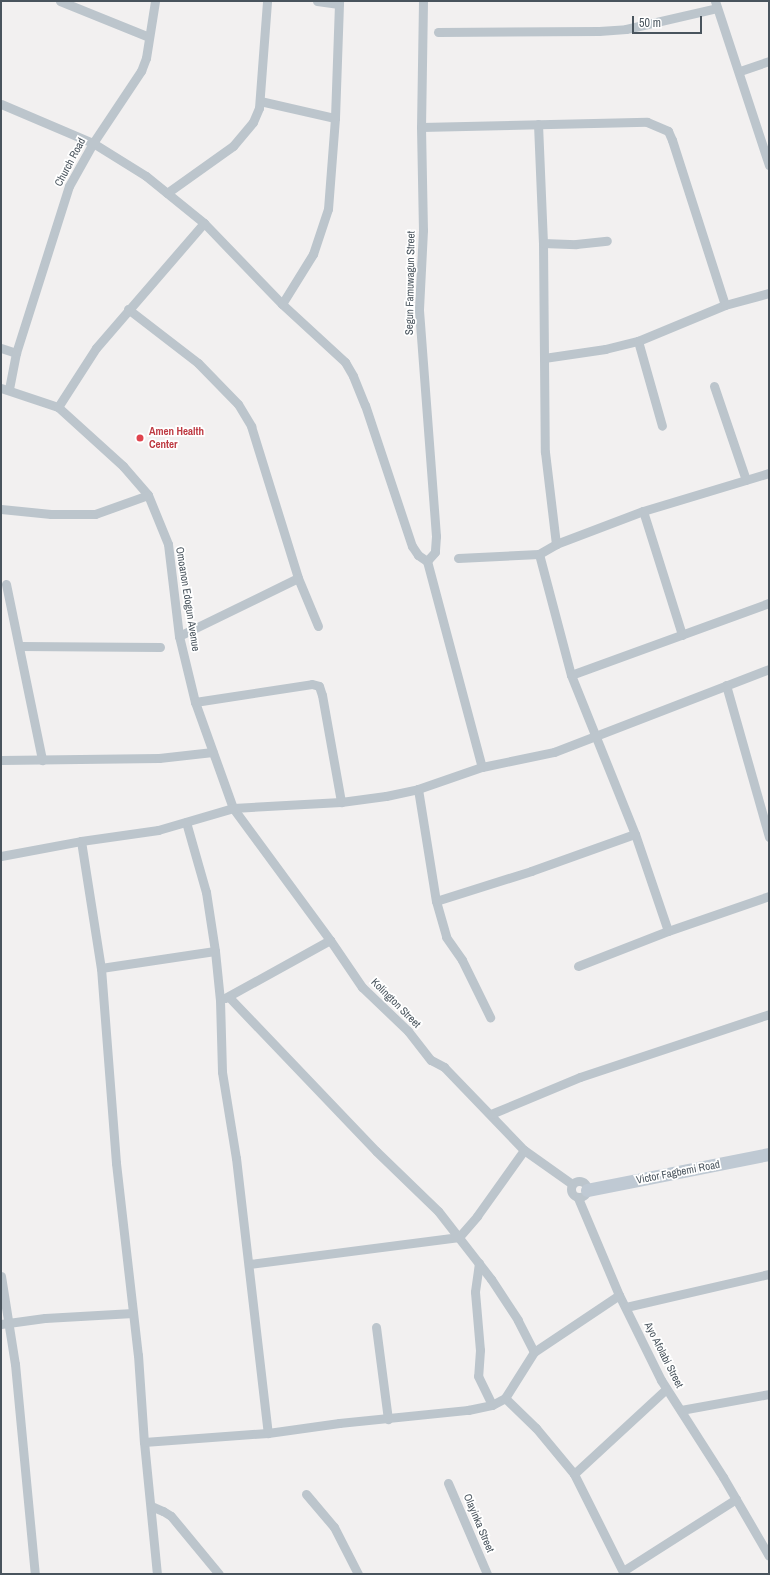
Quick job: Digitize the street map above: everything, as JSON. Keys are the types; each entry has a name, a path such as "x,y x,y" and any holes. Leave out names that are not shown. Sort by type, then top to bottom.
{"street":[{"path":"60,1 149,37"},
{"name":"Church Road","path":"5,388 69,186 93,144 141,71 146,58 155,1"},
{"path":"168,193 233,146 253,122 260,108 267,1"},
{"path":"282,304 313,254 328,209 335,118 339,3 317,1"},
{"name":"Segun Famuwagun Street","path":"423,1 421,127 422,230 419,310 436,536 435,552 427,561"},
{"path":"438,32 599,31 626,29 716,4 767,150 769,165"},
{"path":"740,71 769,61"},
{"path":"260,102 335,118"},
{"path":"1,104 93,144 146,176 204,223 282,304 345,362 365,405 412,546 418,556 427,561 482,767"},
{"path":"421,127 647,122 668,131 675,148 726,305"},
{"path":"538,124 543,243 545,452 556,544"},
{"path":"58,407 96,348 128,309 204,223"},
{"path":"543,243 576,244 607,241"},
{"path":"544,358 605,349 638,341 726,305 769,293"},
{"path":"128,309 198,363 238,404 251,426 298,578 318,626"},
{"path":"638,341 662,426"},
{"path":"1,348 16,353"},
{"path":"714,386 746,480"},
{"name":"Omoanon Edogun Avenue","path":"5,388 58,407 124,466 148,495 168,544 179,636 195,702 233,808"},
{"path":"458,558 539,554 556,544 643,511 769,473"},
{"path":"1,509 51,514 95,514 148,495"},
{"path":"643,511 682,635"},
{"path":"539,554 571,675 588,721 596,734 635,834 668,931"},
{"path":"179,636 298,578"},
{"path":"6,584 20,646 42,760"},
{"path":"571,675 769,603"},
{"path":"20,646 160,647"},
{"path":"1,856 81,841 134,835 233,808 341,802 386,796 418,789 482,767 554,752 596,734 769,669"},
{"path":"195,702 312,684 319,686 322,695 341,802"},
{"path":"726,685 765,803 769,836"},
{"path":"1,760 159,758 213,752"},
{"path":"418,789 436,901 446,937 462,960 490,1018"},
{"name":"Kolington Street","path":"233,808 330,940 362,987 408,1031 432,1060 444,1067 491,1114 524,1150 572,1184 576,1182 584,1183 582,1194"},
{"path":"186,822 206,892 215,951 220,1000 222,1072 236,1158 268,1432"},
{"path":"436,901 531,871 635,834"},
{"path":"81,841 101,968 116,1163 138,1355 144,1442 157,1574"},
{"path":"578,966 668,931 769,896"},
{"path":"220,1000 229,997 330,940"},
{"path":"101,968 215,951"},
{"path":"229,997 376,1150 438,1211 478,1262 518,1320 534,1352"},
{"path":"491,1114 580,1077 769,1014"},
{"path":"249,1264 459,1237 477,1216 524,1150"},
{"name":"Victor Fagbemi Road","path":"582,1194 769,1154"},
{"name":"Ayo Afolabi Street","path":"572,1184 571,1193 582,1194 619,1295 666,1389 681,1410 736,1499 769,1556"},
{"path":"478,1262 476,1288 480,1350 478,1376 481,1386 492,1405"},
{"path":"626,1307 769,1274"},
{"path":"1,1276 5,1324 15,1364 35,1574"},
{"path":"144,1442 268,1432 468,1410 492,1405 505,1398 534,1352 619,1295"},
{"path":"5,1324 45,1318 133,1313"},
{"path":"376,1327 388,1419"},
{"path":"574,1474 666,1389"},
{"path":"681,1410 769,1394"},
{"path":"505,1398 536,1428 574,1474 623,1573 736,1499"},
{"name":"Olayinka Street","path":"448,1482 487,1574"},
{"path":"306,1494 334,1527 358,1574"},
{"path":"151,1506 164,1511 171,1516 219,1574"}],"place":[{"name":"Amen Health Center","path":"140,438"}]}
